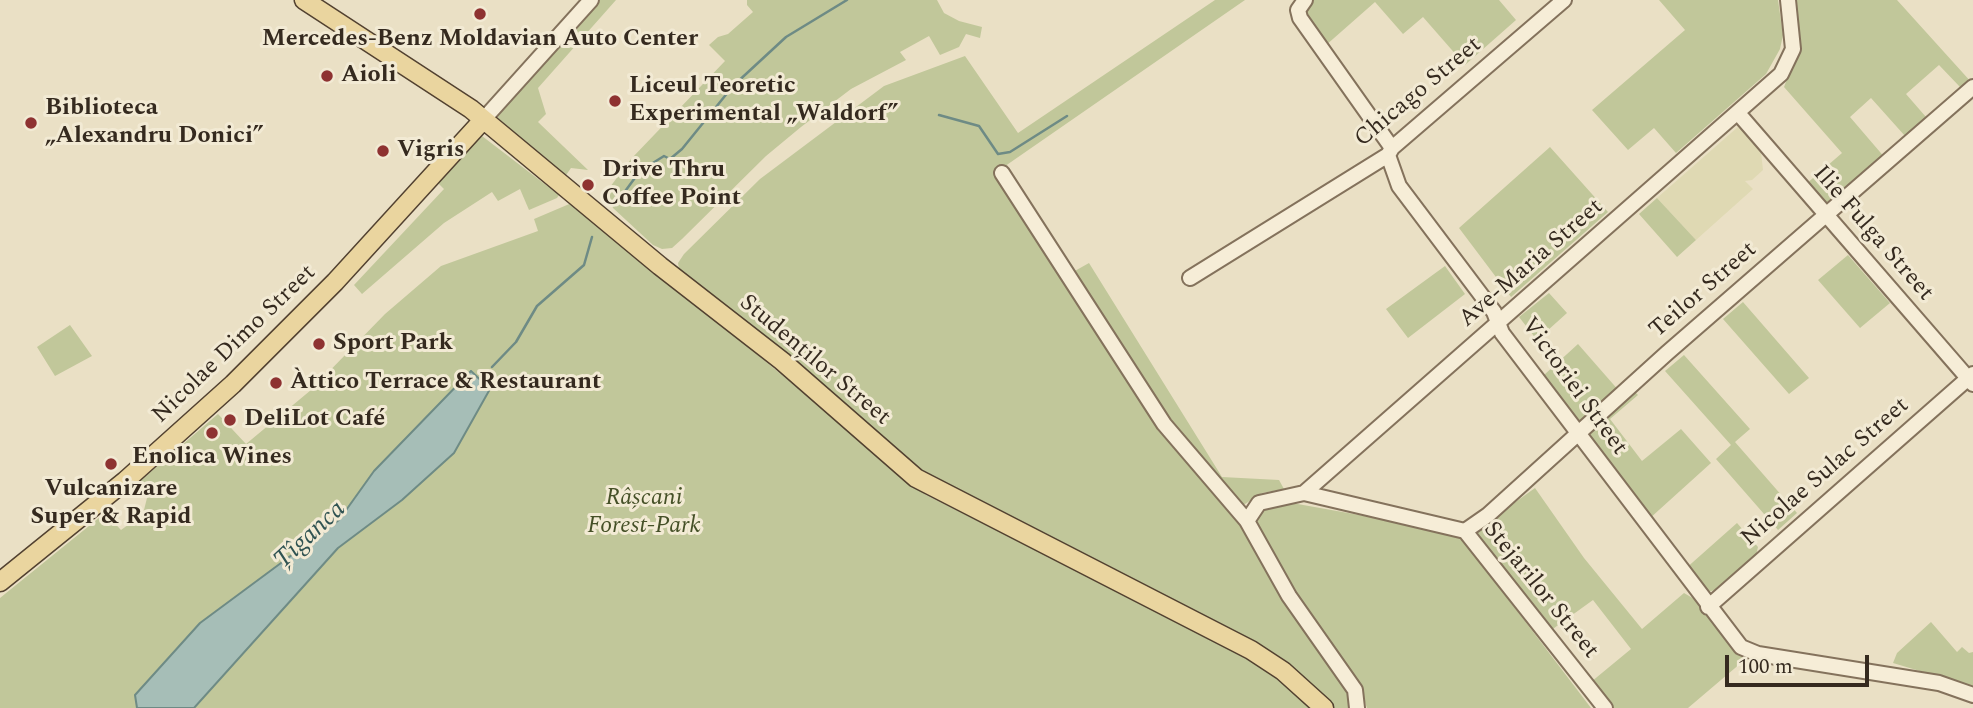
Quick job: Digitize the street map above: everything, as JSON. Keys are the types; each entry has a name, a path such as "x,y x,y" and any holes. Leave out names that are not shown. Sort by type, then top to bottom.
{"main road":[{"name":"Studenților Street","path":"304,0 430,81 483,120 782,361 916,478 1251,650 1283,671 1324,708"},
{"name":"Nicolae Dimo Street","path":"0,582 116,489 233,384 335,282 483,120"}],"street":[{"path":"483,120 591,0"},
{"name":"Victoriei Street","path":"1305,0 1298,10 1300,18 1390,151 1399,186 1494,312 1502,333 1741,647 1758,654 1939,683 1973,695"},
{"name":"Chicago Street","path":"1190,278 1390,151 1564,0"},
{"name":"Ave-Maria Street","path":"1247,521 1259,503 1304,494 1781,74 1791,59 1793,41 1788,0"},
{"name":"Teilor Street","path":"1465,531 1488,515 1667,353 1973,87"},
{"name":"Ilie Fulga Street","path":"1738,113 1826,217 1971,378"},
{"path":"1002,173 1164,424 1247,521 1289,596 1354,690 1357,708"},
{"name":"Nicolae Sulac Street","path":"1708,607 1971,378"},
{"name":"Stejarilor Street","path":"1304,494 1465,531 1605,708"}],"shaded area":[{"path":"1739,126 1761,152 1763,170 1752,180 1745,181 1753,189 1696,240 1657,198"}],"green space":[{"path":"600,0 616,0 538,88 546,114 538,122 588,170 571,168 564,178 497,117"},
{"path":"747,0 937,0 944,13 959,21 982,27 980,38 966,34 959,47 940,55 929,36 900,52 906,60 851,89 801,127 766,156 672,248 662,249 653,245 613,208 607,191 631,159 725,61 709,45 718,37 728,34 753,12 747,5"},
{"path":"1215,0 1245,0 998,171 1244,527 1348,689 1351,708 1333,708 1289,663 1250,639 916,468 679,269 678,263 684,254 760,179 884,86 965,56 1018,133"},
{"path":"1311,0 1499,0 1516,20 1465,65 1423,17 1403,34 1375,2 1325,46 1303,10"},
{"path":"1659,0 1778,0 1783,35 1780,49 1766,74 1676,153 1654,128 1628,150 1592,110 1685,30"},
{"path":"1793,0 1897,0 1972,83 1960,87 1939,65 1906,94 1926,117 1905,136 1871,98 1850,117 1886,159 1829,205 1821,203 1805,185 1842,153 1784,87 1791,69"},
{"path":"482,136 559,195 557,198 529,210 520,189 498,201 492,192 444,223 362,294 354,285 444,189 437,182"},
{"path":"1550,147 1608,212 1511,297 1459,228"},
{"path":"1657,198 1696,240 1677,257 1639,214"},
{"name":"Râșcani Forest-Park","path":"574,202 926,495 1246,655 1276,674 1312,708 194,708 338,548 402,500 374,471 339,520 200,623 135,695 137,708 0,708 0,598 105,513 121,530 143,514 150,486 140,481 218,414 246,444 311,390 385,314 441,266 538,231 534,219"},
{"path":"1848,255 1890,303 1860,328 1818,280"},
{"path":"1089,263 1222,477 1279,480 1284,489 1262,493 1245,504 1238,504 1153,402 1073,272"},
{"path":"1445,266 1465,294 1408,338 1386,309"},
{"path":"1549,293 1567,313 1537,340 1519,317"},
{"path":"1743,302 1809,378 1789,394 1723,319"},
{"path":"70,325 92,356 55,376 37,347"},
{"path":"1578,344 1620,392 1582,424 1576,421 1544,375"},
{"path":"1684,355 1750,429 1735,442 1797,513 1778,530 1716,459 1731,445 1665,371"},
{"path":"1634,391 1638,395 1610,419 1642,461 1681,429 1711,463 1649,519 1588,435"},
{"path":"1535,488 1584,558 1642,629 1684,593 1696,600 1748,657 1688,708 1611,708 1591,682 1631,649 1593,600 1550,631 1477,538 1478,529"},
{"path":"1292,503 1449,531 1464,541 1591,708 1367,708 1361,691 1284,577 1260,534 1256,520 1263,510 1273,504"},
{"path":"1737,523 1758,547 1755,559 1721,588 1708,592 1684,570"},
{"path":"1931,622 1957,652 1962,647 1969,653 1973,652 1973,687 1893,663 1897,653"}],"water":[{"path":"471,371 490,389 454,453 402,500 338,548 194,708 137,708 135,695 200,623 339,520 374,471"}],"waterway":[{"name":"Țîganca","path":"615,205 640,171 664,156 670,159 682,149 733,86 786,37 847,0"},
{"path":"939,115 979,126 998,154 1010,152 1067,116"},
{"name":"Țîganca","path":"492,367 516,342 537,306 584,265 592,237"}],"place":[{"name":"Mercedes-Benz Moldavian Auto Center","path":"480,14"},
{"name":"Aioli","path":"327,76"},
{"name":"Liceul Teoretic Experimental „Waldorf”","path":"615,101"},
{"name":"Biblioteca „Alexandru Donici”","path":"31,123"},
{"name":"Vigris","path":"383,151"},
{"name":"Drive Thru Coffee Point","path":"588,185"},
{"name":"Sport Park","path":"319,344"},
{"name":"Àttico Terrace & Restaurant","path":"276,383"},
{"name":"DeliLot Café","path":"230,420"},
{"name":"Enolica Wines","path":"212,433"},
{"name":"Vulcanizare Super & Rapid","path":"111,464"}]}
